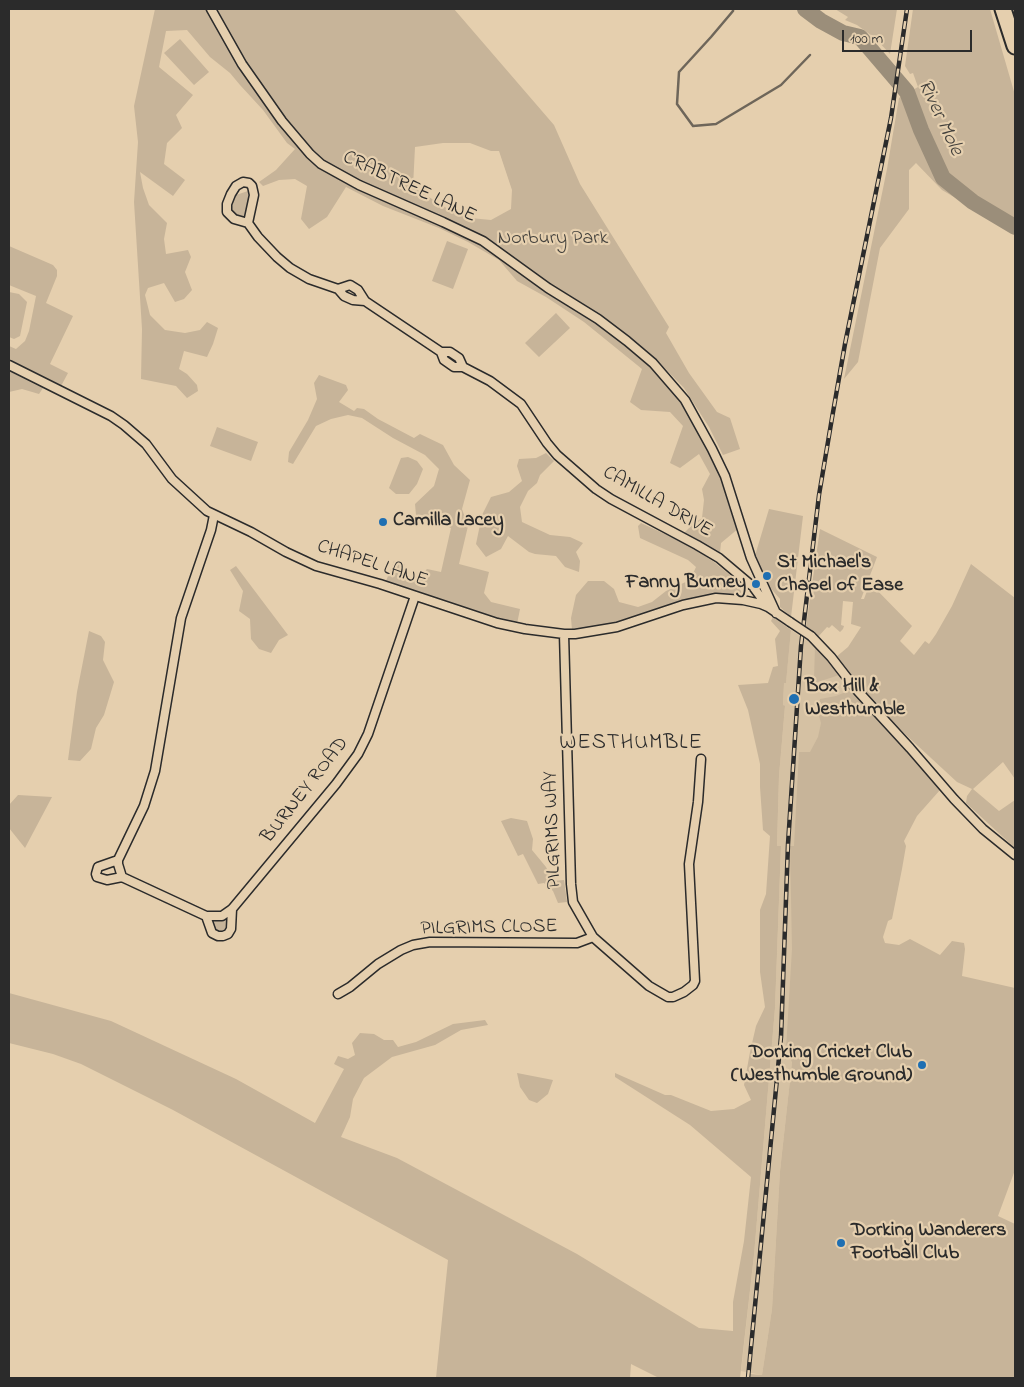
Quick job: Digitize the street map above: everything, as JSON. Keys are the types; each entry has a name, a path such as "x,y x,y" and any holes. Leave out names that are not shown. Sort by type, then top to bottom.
{"highway":[{"path":"1003,9 1015,46"}],"street":[{"name":"CRABTREE LANE","path":"211,9 242,64 282,121 321,164 359,185 483,241 548,288 598,319 628,341 653,363 685,400 712,449 725,476 751,558 776,613"},
{"name":"CAMILLA DRIVE","path":"248,223 254,195 252,186 249,183 243,182 236,186 227,204 227,212 234,219 248,223 258,237 290,268 309,279 338,289 344,296 353,300 365,301"},
{"name":"CAMILLA DRIVE","path":"338,289 343,286 350,286 358,290 365,301 441,352 444,360 454,367 463,367 490,381 520,404 550,447 596,489 711,554 753,586 768,607"},
{"name":"CHAPEL LANE","path":"9,365 111,416 124,425 146,444 172,479 191,498 214,515 316,566 380,584 497,623 564,634 583,633 617,626 683,605 714,598 743,600 768,607 811,636 954,799 1015,856"},
{"path":"122,877 119,871 118,860 144,806 155,771 180,618 211,530 214,515"},
{"name":"BURNEY ROAD","path":"232,909 336,784 358,754 368,734 415,596"},
{"name":"PILGRIMS WAY","path":"564,634 570,884 573,902 593,937 632,972 662,995 673,997 684,992 695,981 692,950 690,864 701,759"},
{"path":"118,860 98,867 96,874 98,877 107,880 122,877 206,916 222,916 232,909"},
{"path":"206,916 212,933 223,936 228,934 231,929 232,909"},
{"name":"PILGRIMS CLOSE","path":"338,994 350,987 378,964 413,945 430,942 577,944 593,937"}],"shaded area":[{"path":"791,630 815,646 853,689 801,1053 792,1062 780,1171 772,1309 762,1375 741,1371 754,1255 775,1008 781,846 777,846 779,776 785,706 783,706 784,683 786,682"}],"green space":[{"name":"Norbury Park","path":"155,9 454,9 554,125 580,184 669,327 666,333 689,373 717,412 730,418 740,449 723,455 709,427 684,388 654,357 648,363 680,397 697,427 722,480 739,528 721,543 720,553 684,533 702,518 704,500 702,489 710,474 699,454 680,468 670,463 683,426 670,412 641,410 630,402 642,369 584,322 517,281 499,260 439,228 383,206 346,187 327,217 309,229 301,219 307,186 295,179 279,180 263,186 259,182 276,170 295,149 287,143 263,110 230,73 210,57 187,30 166,31 159,67 193,95 176,115 182,128 167,143 164,164 185,180 173,196 140,172 149,205 167,223 164,239 166,254 188,250 191,257 185,272 192,290 184,299 175,302 164,283 148,288 145,295 150,315 165,330 185,333 200,330 207,322 218,328 207,357 184,351 179,369 187,374 197,385 198,391 187,398 176,386 141,379 142,329 134,202 138,142 134,106","holes":["443,143 470,143 491,151 499,151 512,190 511,209 491,220 470,218 448,209 413,187 415,147"]},
{"path":"835,9 897,9 890,54 875,38 857,25 845,20 848,17"},
{"path":"913,9 990,9 1015,95 1015,233 942,190 916,163 909,170 909,209 880,248 858,362 844,379 887,169 899,98 918,87 913,73 910,74 905,66"},
{"path":"180,39 209,72 194,85 164,53"},
{"path":"248,191 251,194 247,214 243,218 231,212 230,205 236,195"},
{"path":"447,241 468,249 453,289 432,281"},
{"path":"9,246 53,265 57,270 57,276 46,303 73,316 50,364 68,373 60,388 9,361 9,346 16,349 25,341 29,331 36,296 9,285"},
{"path":"9,292 19,294 27,302 20,336 14,339 9,337"},
{"path":"556,313 570,328 539,357 525,343"},
{"path":"9,371 43,388 39,394 22,389 9,392"},
{"path":"319,375 346,385 348,390 339,402 354,411 357,408 364,409 378,419 414,438 420,434 443,445 454,465 470,480 462,509 468,526 459,564 489,572 484,593 491,602 520,609 517,624 498,620 386,581 394,561 405,564 403,576 416,580 427,569 441,572 451,528 416,515 415,504 434,486 439,469 425,455 393,438 362,418 348,415 331,419 316,426 293,464 288,462 289,452 308,420 317,399 314,383"},
{"path":"217,427 258,442 251,461 210,446"},
{"path":"546,453 554,461 540,475 537,483 528,491 520,507 522,522 550,535 570,537 583,543 576,552 580,561 579,572 565,567 556,556 529,552 508,536 501,549 486,557 476,544 482,515 491,497 509,492 522,481 517,466 519,459 536,458"},
{"path":"408,457 417,461 423,469 417,484 409,494 396,494 389,488 401,458"},
{"path":"769,509 803,516 791,617 780,607 780,599 767,584 754,559"},
{"path":"641,523 686,544 714,562 730,575 743,594 741,597 723,595 617,624 584,630 572,630 571,618 576,595 588,581 604,581 614,589 619,602 638,607 652,602 666,591 690,580 696,567 688,560 640,538 638,526"},
{"path":"820,529 877,557 861,599 864,599 870,583 912,626 900,641 914,655 925,641 929,644 936,634 952,606 971,564 1015,598 1015,779 1003,762 973,789 999,811 1015,800 1015,848 966,803 967,796 972,789 957,782 905,734 861,689 836,657 848,647 861,627 851,624 853,602 843,601 841,625 844,626 840,632 832,625 829,628 827,627 818,637 806,626"},
{"path":"236,566 288,635 279,640 271,653 259,649 251,639 250,619 239,611 243,591 230,570"},
{"path":"773,617 791,630 786,683 784,683 783,705 785,706 779,776 777,846 781,846 775,1008 754,1255 740,1378 659,1378 631,1364 630,1378 436,1378 448,1260 173,1110 81,1064 53,1054 9,1043 9,993 111,1021 236,1079 315,1123 344,1069 334,1064 338,1056 348,1059 355,1055 352,1043 360,1033 374,1034 384,1040 393,1040 398,1047 416,1042 453,1024 485,1020 488,1025 461,1030 435,1045 392,1057 364,1078 353,1099 350,1117 341,1137 397,1158 577,1254 699,1328 733,1331 733,1302 744,1241 751,1177 690,1125 615,1077 615,1073 665,1095 671,1095 711,1111 734,1109 751,1100 744,1085 756,1026 765,1007 760,972 760,910 766,894 770,836 763,830 760,764 748,710 738,685 768,683 773,667 778,666 775,639 780,631 771,621"},
{"path":"89,631 101,636 105,642 103,660 114,682 104,715 96,728 91,749 80,761 68,760 77,692"},
{"path":"815,646 828,661 839,675 815,683"},
{"path":"853,689 860,699 906,747 940,790 917,816 904,841 906,846 902,869 892,919 888,921 883,937 885,943 899,945 910,939 940,955 952,941 964,943 962,976 1015,988 1015,1170 998,1216 1015,1224 1015,1378 750,1378 750,1374 762,1375 772,1309 780,1171 792,1062 786,1049 792,949 790,846 794,846 799,752 810,752 818,737 821,723 818,712 820,699 836,696"},
{"path":"18,795 52,797 25,848 9,828 9,805"},
{"path":"511,818 527,821 533,839 532,850 546,867 553,881 564,880 567,902 558,903 553,891 544,883 538,884 523,854 518,856 501,821"},
{"path":"223,919 228,921 227,931 214,932 211,922"},
{"path":"517,1073 553,1080 548,1094 537,1103 529,1100 520,1087"}],"waterway":[{"path":"733,9 711,37 679,72 677,104 693,126 716,124 781,85 810,55"},
{"name":"River Mole","path":"805,9 821,21 843,33 860,37 907,92 921,130 943,178 973,202 1015,227"}],"railway":[{"path":"748,1378 781,1037 788,844 801,646 819,495 845,344 891,118 907,9"}],"place":[{"name":"Camilla Lacey","path":"383,522"},
{"name":"St Michael's Chapel of Ease","path":"767,576"},
{"name":"Fanny Burney","path":"756,584"},
{"name":"Box Hill & Westhumble","path":"794,699"},
{"name":"Dorking Cricket Club (Westhumble Ground)","path":"922,1065"},
{"name":"Dorking Wanderers Football Club","path":"841,1243"}],"district":[{"name":"WESTHUMBLE","path":"631,744"}]}
